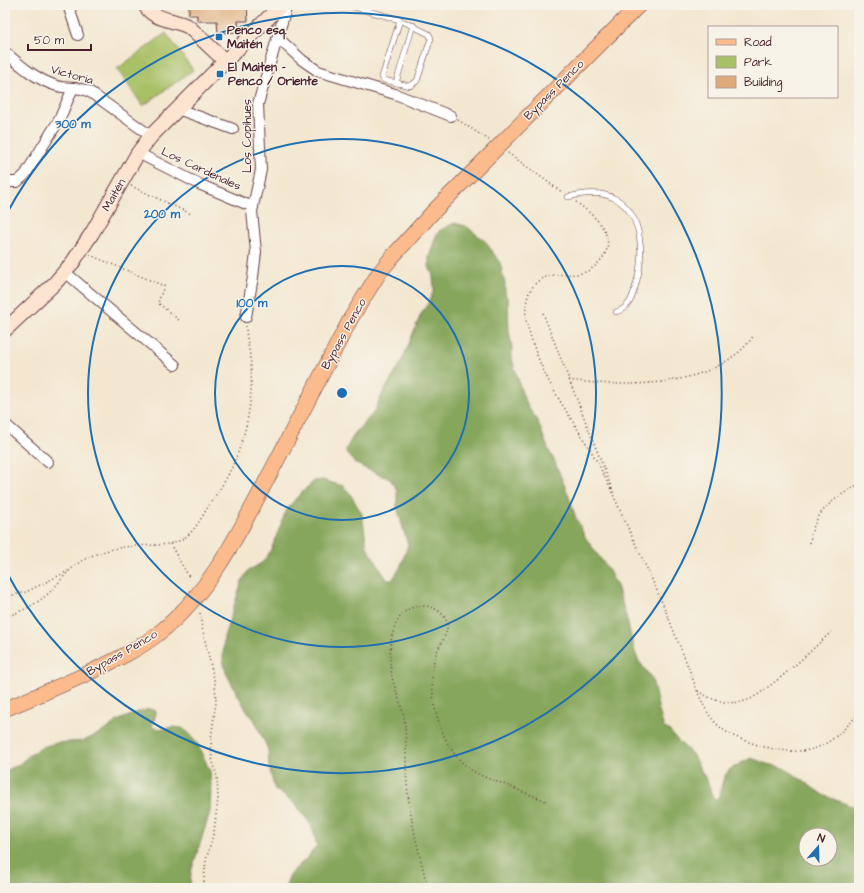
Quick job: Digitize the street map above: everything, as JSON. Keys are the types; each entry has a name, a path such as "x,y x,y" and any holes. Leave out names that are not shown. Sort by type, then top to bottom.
{"main road":[{"path":"145,5 149,11 158,17 189,27 226,61"},
{"name":"Maitén","path":"5,330 33,305 65,272 81,251 138,153 151,136 281,5"},
{"name":"Bypass Penco","path":"5,709 80,677 127,653 158,634 181,614 205,586 223,560 246,521 304,408 366,293 393,256 433,212 639,5"},
{"name":"Bypass Penco","path":"5,700 55,683 80,677"}],"street":[{"path":"68,5 78,35"},
{"name":"Los Copihues","path":"246,317 256,252 256,240 252,216 261,170 258,104 287,5"},
{"path":"278,38 302,60 318,70 395,94 451,116"},
{"name":"Victoria","path":"5,52 30,73 44,81 56,86 82,89 90,92 151,136"},
{"path":"5,182 17,182 25,175 56,125 73,88"},
{"path":"178,108 233,129"},
{"name":"Los Cardenales","path":"138,153 201,185 253,207"},
{"path":"65,272 174,365"},
{"path":"5,424 48,462"}],"lane":[{"path":"347,5 400,20 429,34 431,38 417,81 410,86 384,80 382,77 400,20"},
{"path":"396,83 413,25"},
{"path":"568,197 586,194 610,196 622,203 634,220 641,245 639,272 631,301 626,307 616,312"}],"path":[{"path":"451,116 494,144"},
{"path":"506,152 590,213 605,230 608,242 606,253 594,267 584,272 554,274 544,277 536,282 528,296 526,321 536,353 549,383 594,456 618,505 665,609 698,691 712,718 723,729 734,736 749,742 782,750 806,751 819,748 825,744 843,730 859,713"},
{"path":"122,182 191,214"},
{"path":"81,251 164,286 158,303 180,321"},
{"path":"543,313 618,505"},
{"path":"5,616 20,612 39,601 52,590 75,564 86,558 110,550 170,543 187,536 203,516 229,473 243,438 249,411 252,384 246,317"},
{"path":"569,380 600,384 625,384 657,382 686,377 712,369 728,362 741,351 754,335"},
{"path":"810,542 812,530 821,512 831,503 859,484"},
{"path":"170,543 189,577"},
{"path":"5,597 26,592 70,570"},
{"path":"428,888 410,807 406,765 404,716 392,679 389,658 394,628 402,616 410,609 423,606 433,608 442,614 447,623 447,631 435,656 433,689 437,714 450,748 463,763 475,772 548,802"},
{"path":"200,613 216,684 216,702 211,739 212,758 217,777 218,799 214,831 206,860 203,888"},
{"path":"698,691 710,698 723,702 748,700 785,673 831,632"}],"green space":[{"path":"166,33 193,70 143,106 117,69"},
{"path":"454,223 466,226 486,242 500,263 505,284 505,293 508,300 512,359 522,393 528,407 538,422 585,537 608,569 617,586 638,660 652,679 664,728 669,730 692,754 708,783 715,800 718,798 724,777 729,770 751,758 767,764 785,768 823,795 859,809 859,888 285,888 290,874 309,856 317,845 312,828 304,815 291,801 275,790 269,767 268,750 266,745 254,719 248,713 226,673 223,659 224,637 242,581 248,571 263,562 271,550 286,511 297,497 314,481 322,480 343,486 349,492 362,514 367,547 386,578 388,580 392,580 400,568 408,545 397,507 397,490 390,479 354,462 347,454 346,449 355,433 374,412 401,363 421,314 428,304 434,290 433,276 429,266 429,257 439,231"},
{"path":"150,709 155,711 156,714 152,726 154,728 182,728 190,734 197,743 210,771 210,812 191,872 190,888 5,888 5,771 18,765 32,753 45,746 56,743 84,741 106,730 117,721 138,712"}],"building":[{"path":"189,5 247,5 248,21 238,21 239,32 218,33 217,21 197,21 197,15 189,15"}],"place":[{"name":"Penco esq. Maitén","path":"219,37"},
{"name":"El Maiten - Penco / Oriente","path":"220,74"}]}
